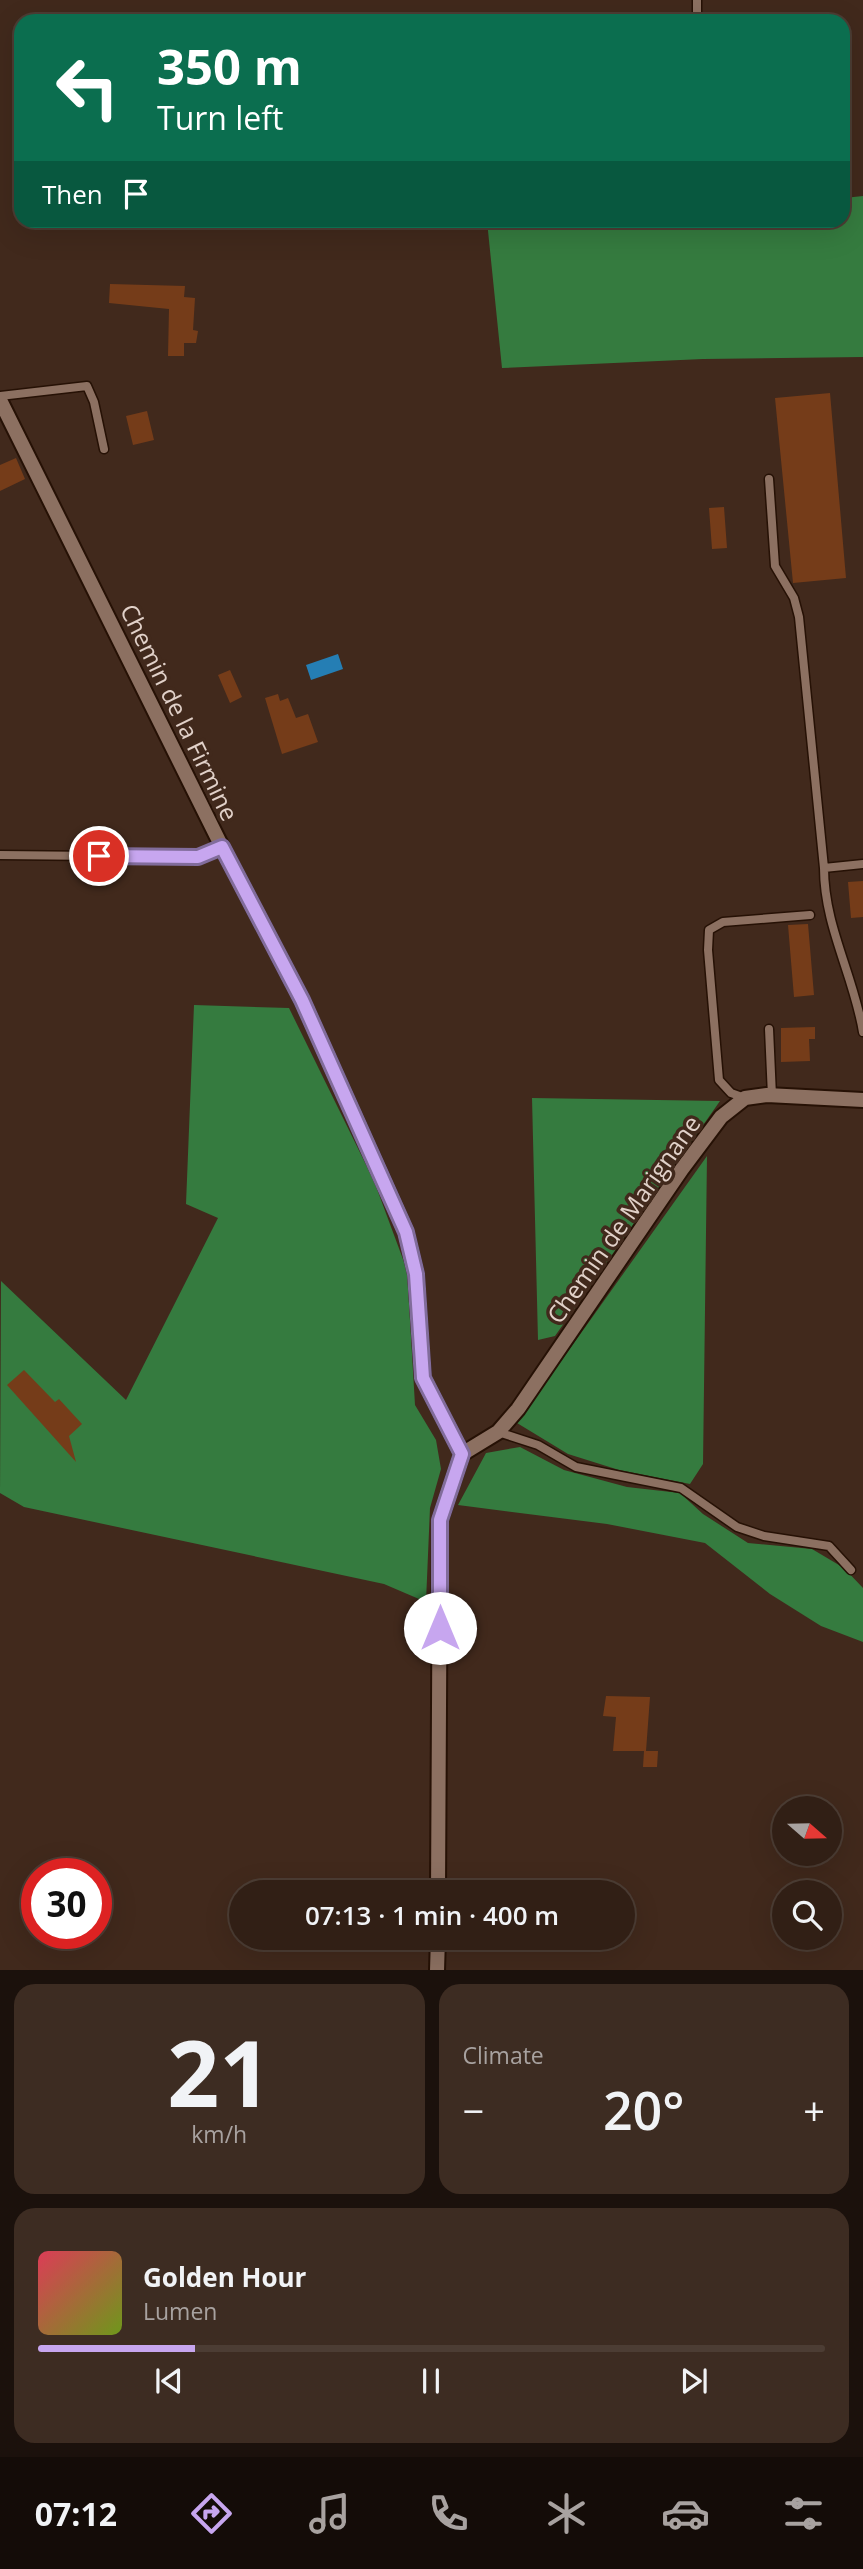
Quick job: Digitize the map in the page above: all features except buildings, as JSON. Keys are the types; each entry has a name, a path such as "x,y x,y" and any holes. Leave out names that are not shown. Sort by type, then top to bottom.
{"street":[{"name":"Chemin de la Firmine","path":"0,398 222,847 302,1000 406,1232 416,1274 423,1378 462,1454"},
{"path":"745,1098 772,1096 863,1100"},
{"name":"Chemin de Marignane","path":"462,1454 498,1432 552,1362 682,1169 721,1117 745,1098"},
{"path":"438,1880 440,1520 462,1454"},
{"path":"437,1970 438,1950"}],"lane":[{"path":"0,398 87,386 94,402 104,449"},
{"path":"769,479 775,566 794,598 799,617 824,868 824,897 860,1011 863,1032"},
{"path":"0,855 198,857 222,847"},
{"path":"824,868 863,864"},
{"path":"745,1098 732,1093 719,1080 708,950 709,930 723,922 810,915"},
{"path":"769,1029 772,1096"},
{"path":"498,1432 538,1445 576,1467 681,1488 737,1527 764,1536 829,1546 851,1570"}],"green space":[{"path":"863,196 863,357 703,359 502,368 488,228 850,228 850,197"},
{"path":"194,1005 289,1008 374,1181 407,1270 415,1405 436,1440 441,1469 430,1508 426,1602 384,1584 24,1507 0,1493 1,1281 126,1400 218,1218 186,1204"},
{"path":"532,1098 720,1101 555,1336 538,1340"},
{"path":"707,1156 703,1464 690,1484 619,1470 568,1454 517,1423"},
{"path":"520,1447 564,1470 627,1487 680,1493 703,1514 748,1543 812,1549 844,1568 863,1588 863,1642 821,1626 770,1594 705,1543 607,1524 458,1505 486,1453"}],"water":[{"path":"338,654 343,669 311,680 306,665"}],"route":[{"path":"99,856 198,857 222,847 302,1000 406,1232 416,1274 423,1378 462,1454 440,1520 440,1628"}]}
